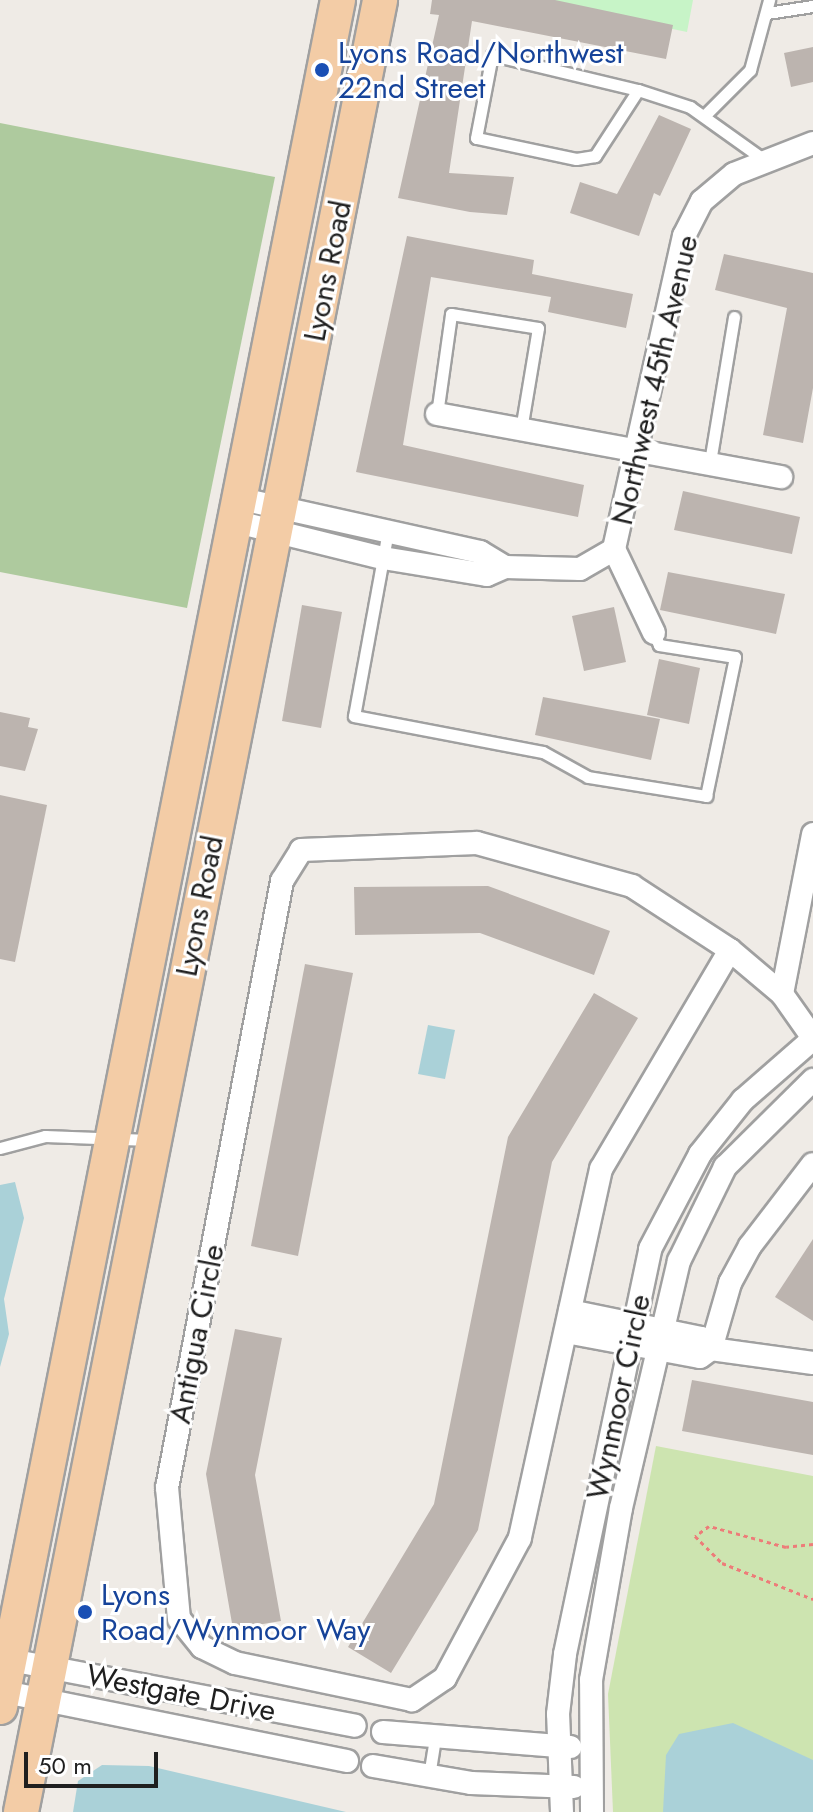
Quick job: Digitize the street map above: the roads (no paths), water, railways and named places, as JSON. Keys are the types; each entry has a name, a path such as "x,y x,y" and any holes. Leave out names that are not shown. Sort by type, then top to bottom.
{"main road":[{"name":"Lyons Road","path":"2,1682 338,0"},
{"name":"Lyons Road","path":"21,1812 380,0"}],"street":[{"name":"Northwest 45th Avenue","path":"614,549 641,448 684,236 702,201 767,157 813,143"},
{"path":"437,414 641,448 781,477"},
{"path":"235,510 388,531 480,552 505,567"},
{"path":"276,518 383,558 487,575 505,567 580,569 614,549 654,633"},
{"path":"782,994 813,834"},
{"name":"Antigua Circle","path":"730,950 601,1169 520,1538 445,1678 412,1700 235,1663 202,1647 179,1619 167,1488 282,881 301,850 477,843 510,848 632,886 730,950 782,994 813,1015"},
{"name":"Antigua Circle","path":"782,994 813,1038"},
{"name":"Wynmoor Circle","path":"562,1812 558,1748 565,1654 650,1249 670,1202 743,1100 813,1038"},
{"name":"Wynmoor Circle","path":"592,1812 587,1747 605,1596 679,1261 725,1167 813,1080"},
{"path":"711,1349 730,1283 789,1186 813,1164"},
{"path":"568,1321 662,1340 701,1338 711,1349 813,1363"},
{"name":"Westgate Drive","path":"2,1682 50,1667 355,1726"},
{"name":"Westgate Drive","path":"2,1682 42,1704 347,1761"},
{"path":"383,1732 558,1748 587,1747"},
{"path":"373,1766 429,1776 560,1788 589,1787"}],"lane":[{"path":"705,115 750,70 769,0"},
{"path":"767,13 813,6"},
{"path":"638,90 595,156 576,159 476,138 492,55 638,90 705,115 767,157"},
{"path":"437,414 451,314 538,328 521,430"},
{"path":"710,462 734,317"},
{"path":"388,531 354,716 543,752 588,777 706,796 735,657 659,645 654,633"},
{"path":"0,1148 45,1136 109,1142 153,1140"},
{"path":"429,1776 435,1738"}],"water":[{"path":"428,1025 455,1030 445,1079 418,1074"},
{"path":"15,1182 24,1218 4,1299 9,1334 0,1367 0,1185"},
{"path":"733,1723 813,1760 813,1812 663,1812 666,1755 679,1734"},
{"path":"102,1765 149,1766 346,1812 73,1812 78,1781"}],"place":[{"name":"Lyons Road/Northwest 22nd Street","path":"322,70"},
{"name":"Lyons Road/Wynmoor Way","path":"85,1612"}]}
